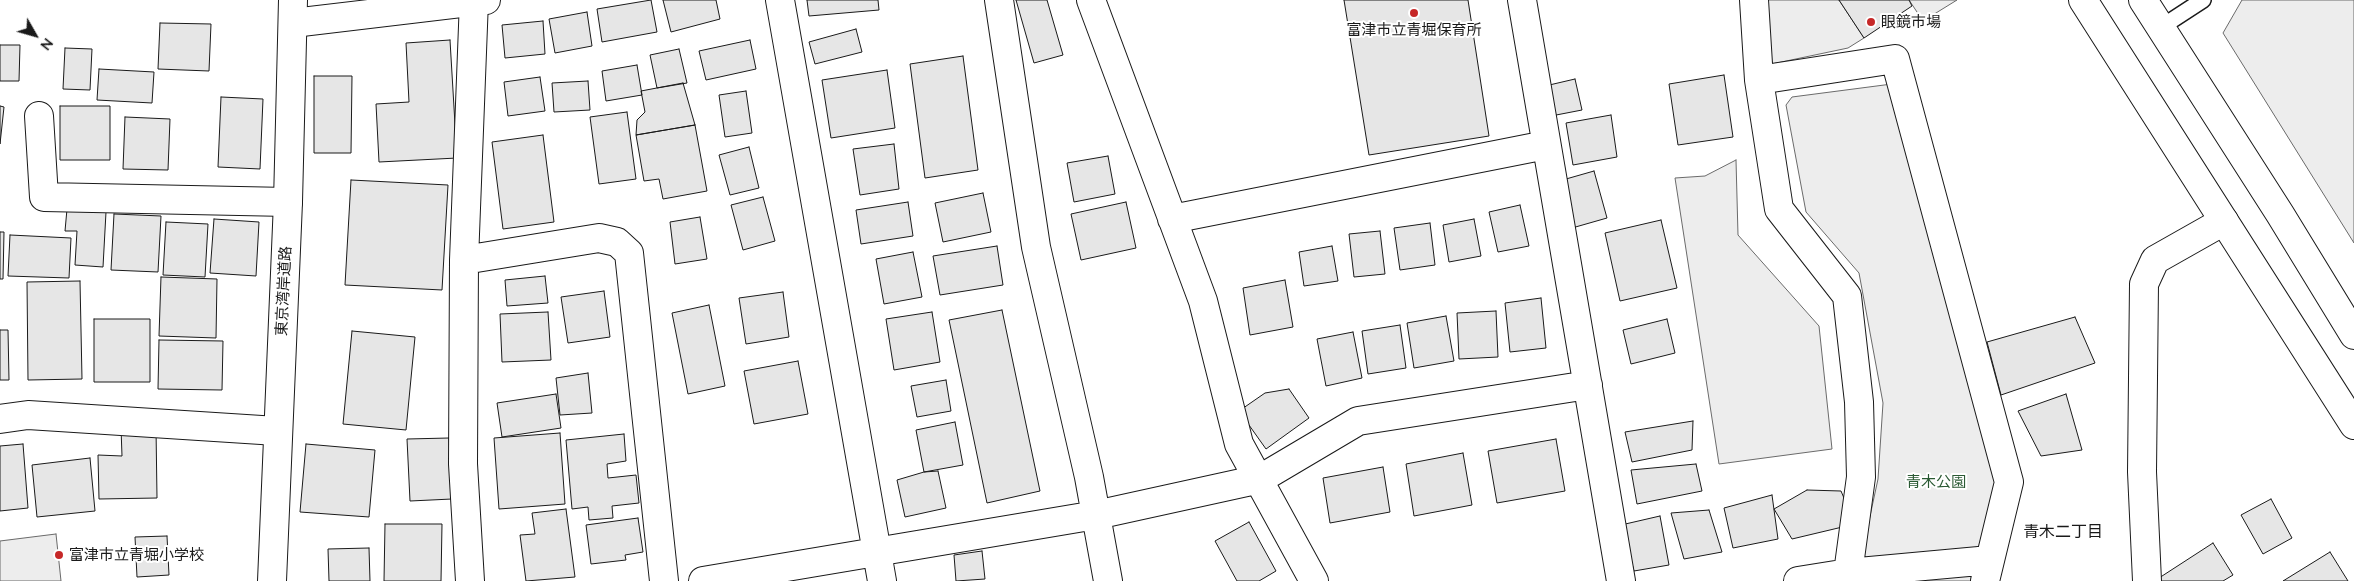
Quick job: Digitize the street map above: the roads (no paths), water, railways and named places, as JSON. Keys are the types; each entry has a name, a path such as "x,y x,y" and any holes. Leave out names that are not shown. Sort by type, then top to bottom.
{"main road":[{"path":"780,0 882,581"},
{"path":"999,0 1036,247 1096,516 1108,581"},
{"path":"1090,0 1203,301 1239,444 1260,479 1314,581"},
{"path":"1522,0 1621,581"},
{"path":"1754,0 1759,80 1779,209 1847,296 1858,402 1861,477 1848,573"},
{"path":"2083,0 2354,425"},
{"path":"2143,0 2280,214 2354,335"},
{"path":"293,12 478,1 464,260 463,464 470,581"},
{"name":"東京湾岸道路","path":"272,581 288,202 293,12"},
{"path":"1759,80 1895,59 2009,482 1987,571 1848,573 1798,581"},
{"path":"39,116 44,197 288,202"},
{"path":"1172,219 1546,145"},
{"path":"2147,581 2142,472 2144,284 2155,260 2224,221"},
{"path":"464,260 599,238 617,242 629,252 664,581"},
{"path":"703,581 1096,516 1260,479 1358,421 1588,385"},
{"path":"0,419 28,415 277,431"}],"lane":[{"path":"2160,28 2203,0"}],"place":[{"name":"富津市立青堀保育所","path":"1414,13"},
{"name":"眼鏡市場","path":"1871,22"},
{"name":"富津市立青堀小学校","path":"59,555"}],"district":[{"name":"青木二丁目","path":"2063,532"}],"park label":[{"name":"青木公園","path":"1936,482"}]}
